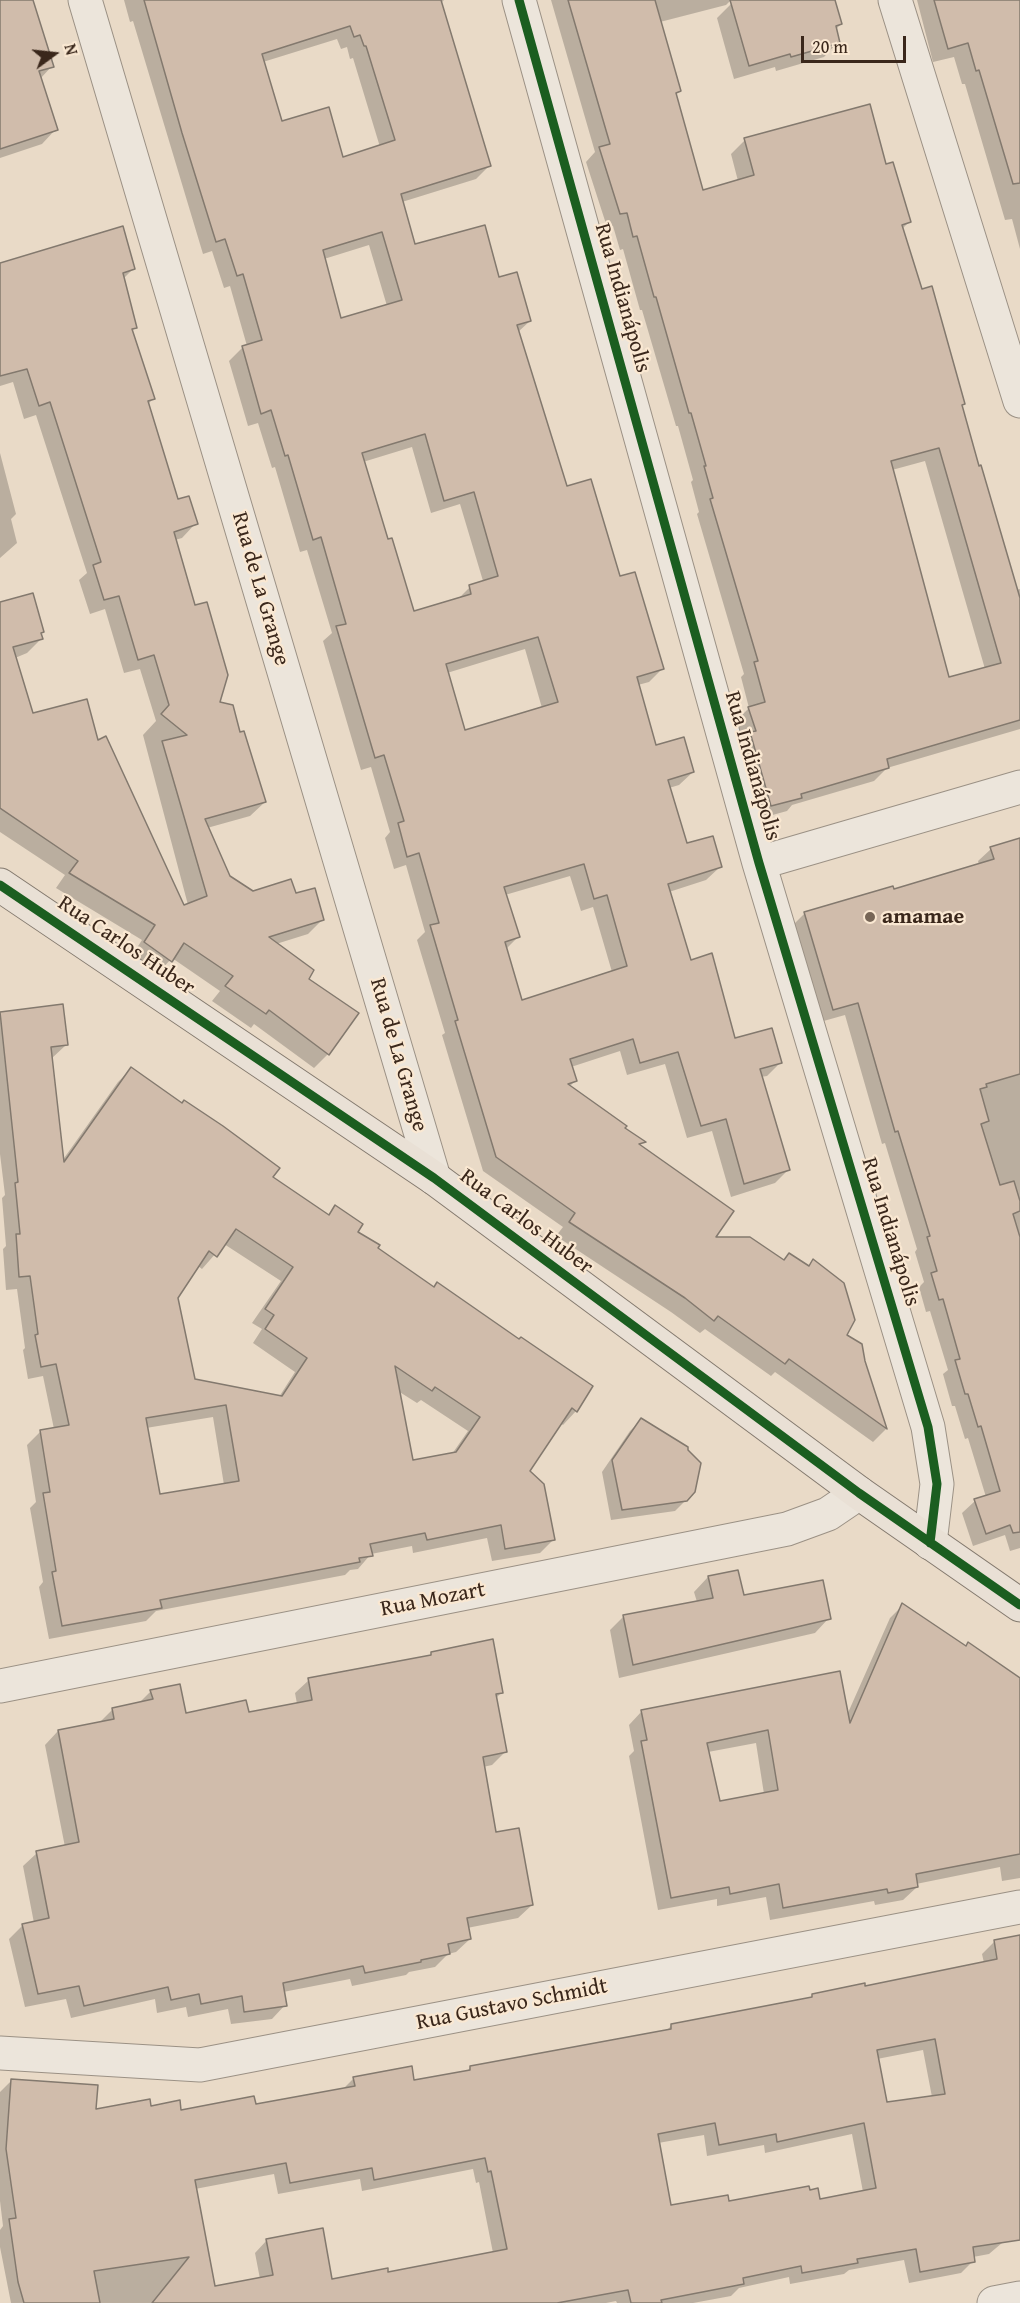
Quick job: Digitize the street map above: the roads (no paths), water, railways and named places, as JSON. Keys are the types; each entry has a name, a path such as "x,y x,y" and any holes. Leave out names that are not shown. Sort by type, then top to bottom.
{"main road":[{"name":"Rua Carlos Huber","path":"0,885 434,1178 859,1493 1020,1605"}],"street":[{"name":"Rua de La Grange","path":"86,0 434,1178"},
{"name":"Rua Indianápolis","path":"519,0 759,863 928,1427 937,1484 930,1543"},
{"path":"895,0 1020,401"},
{"path":"759,863 1020,787"},
{"name":"Rua Mozart","path":"0,1686 787,1529 828,1514 859,1493"},
{"name":"Rua Gustavo Schmidt","path":"0,2053 200,2065 1020,1907"},
{"path":"994,2303 1020,2298"}],"place":[{"name":"amamae","path":"870,917"}]}
